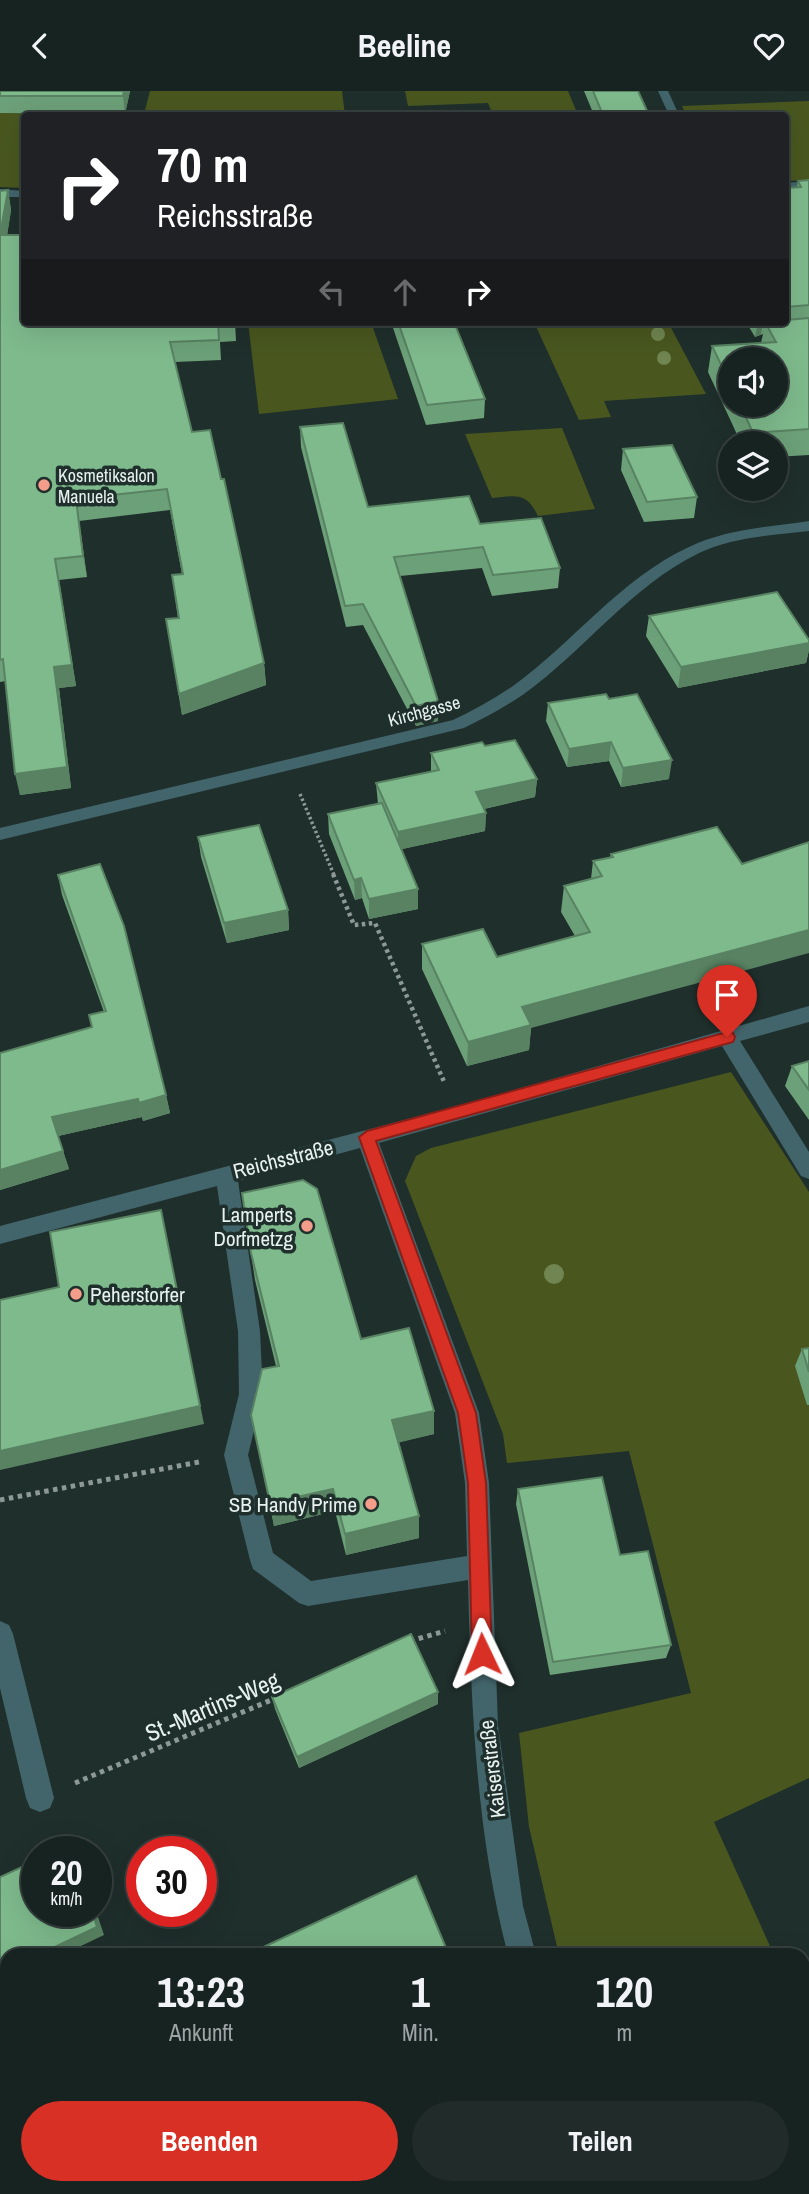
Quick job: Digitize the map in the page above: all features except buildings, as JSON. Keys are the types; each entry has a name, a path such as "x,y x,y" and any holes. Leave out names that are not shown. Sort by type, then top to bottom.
{"street":[{"path":"663,91 673,112"},
{"path":"789,186 809,185"},
{"path":"0,193 21,194"},
{"name":"Kirchgasse","path":"0,834 458,724 480,716 513,694 588,626 648,577 675,560 718,541 809,526"},
{"name":"Reichsstraße","path":"0,1235 436,1120 809,1014"},
{"path":"727,1037 809,1170"},
{"name":"Kaiserstraße","path":"367,1137 467,1413 477,1483 485,1725 509,1906 520,1948"},
{"path":"226,1174 249,1331 251,1394 236,1455 262,1560 308,1594 479,1566"},
{"path":"0,1634 40,1798"}],"path":[{"path":"287,764 354,925 375,923 448,1090 426,1097 436,1120"},
{"path":"0,1500 236,1455"},
{"path":"402,1644 447,1630 481,1630"},
{"name":"St.-Martins-Weg","path":"40,1798 277,1697"}],"green space":[{"path":"150,91 342,91 345,112 145,112"},
{"path":"405,91 568,91 577,112 492,112 488,103 408,106"},
{"path":"809,101 809,180 789,181 789,112 685,112 682,106"},
{"path":"0,113 21,113 21,188 0,187"},
{"path":"248,326 372,326 398,399 259,414"},
{"path":"536,326 670,326 706,394 604,401 611,417 579,420"},
{"path":"562,428 595,509 538,516 529,502 520,497 492,498 465,434"},
{"path":"731,1072 809,1192 809,1778 714,1822 771,1948 557,1948 529,1827 519,1733 691,1693 629,1451 507,1463 503,1434 405,1181 416,1156 431,1148"}],"place":[{"name":"Kosmetiksalon Manuela","path":"44,485"},
{"name":"Lamperts Dorfmetzg","path":"307,1226"},
{"name":"Peherstorfer","path":"76,1294"},
{"name":"SB Handy Prime","path":"371,1504"}],"route":[{"path":"482,1654 477,1483 467,1413 367,1137 469,1111 727,1037"}]}
